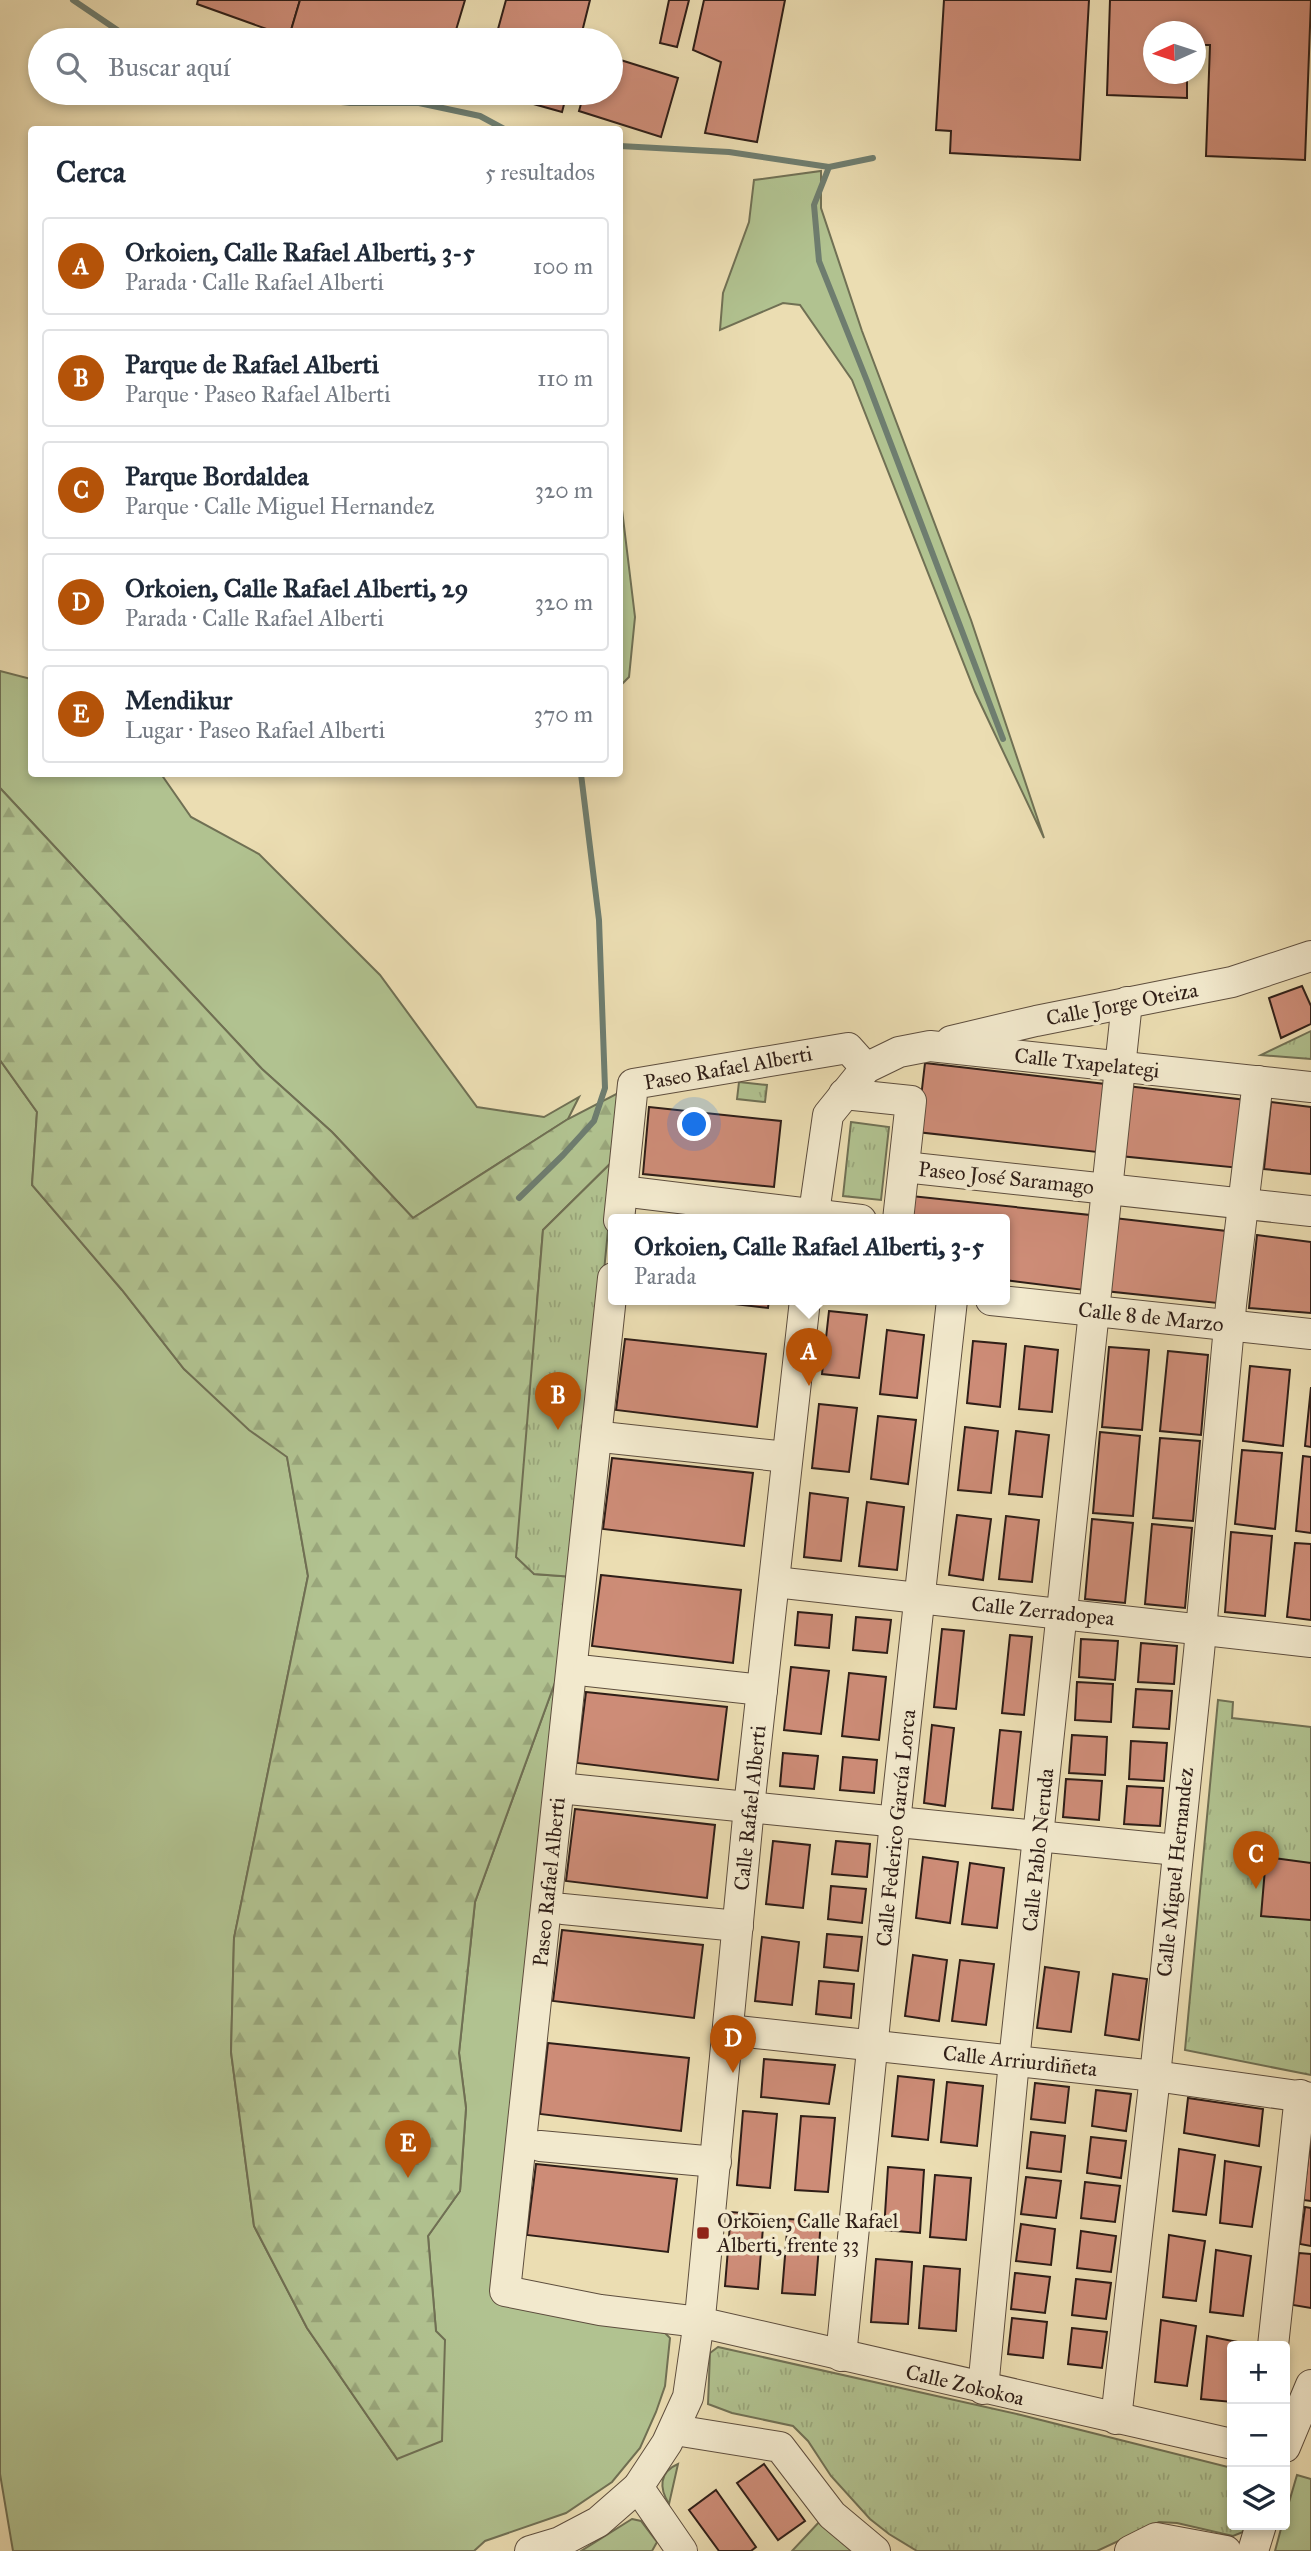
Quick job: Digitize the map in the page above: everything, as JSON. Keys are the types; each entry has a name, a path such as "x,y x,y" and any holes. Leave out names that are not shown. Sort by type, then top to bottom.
{"street":[{"name":"Calle Jorge Oteiza","path":"930,1046 1127,1002 1232,982 1311,956"},
{"name":"Paseo José Saramago","path":"1096,1312 1127,1002"},
{"name":"Calle Txapelategi","path":"866,1068 899,1052 930,1046 1311,1087"},
{"name":"Paseo Rafael Alberti","path":"620,1214 633,1084 848,1048 866,1068"},
{"path":"821,1214 828,1115 866,1068"},
{"path":"1230,1325 1258,1081"},
{"name":"Paseo José Saramago","path":"844,1094 911,1101 899,1214"},
{"name":"Paseo José Saramago","path":"904,1167 1311,1211"},
{"path":"638,1193 792,1214"},
{"name":"Calle 8 de Marzo","path":"1010,1302 1311,1334"},
{"name":"Paseo Rafael Alberti","path":"610,1305 505,2291 600,2310 699,2322"},
{"name":"Calle Rafael Alberti","path":"530,2551 560,2542 598,2522 638,2487 675,2430 688,2397 699,2322 749,1807 804,1305"},
{"name":"Calle Federico García Lorca","path":"841,2356 895,1822 951,1305"},
{"name":"Calle Pablo Neruda","path":"983,2389 1014,2061 1096,1312"},
{"name":"Calle Miguel Hernandez","path":"1116,2419 1155,2076 1230,1325"},
{"path":"611,1438 787,1457"},
{"name":"Calle Zerradopea","path":"775,1582 1311,1642"},
{"path":"588,1671 762,1690"},
{"path":"559,1788 1177,1850"},
{"path":"563,1909 738,1926"},
{"name":"Calle Arriurdiñeta","path":"728,2030 1155,2076 1306,2096"},
{"path":"1274,2341 1306,2096"},
{"path":"540,2146 716,2162"},
{"name":"Calle Zokokoa","path":"699,2322 1227,2443"},
{"path":"1290,2435 1311,2385"},
{"path":"675,2430 780,2446 832,2515 875,2551"},
{"path":"638,2487 682,2551"},
{"path":"1253,2551 1259,2530"},
{"path":"1130,2551 1156,2538 1226,2551"}],"green space":[{"path":"821,171 821,208 862,331 971,620 1044,838 975,692 852,380 800,305 783,303 720,330 723,293 749,222 754,180"},
{"path":"623,518 635,617 629,677 623,683"},
{"path":"0,671 28,678 28,777 163,777 191,817 259,854 380,975 477,1107 544,1117 579,1097 568,1119 413,1218 332,1132 262,1069 0,788"},
{"path":"0,788 262,1069 332,1132 413,1218 568,1119 624,1090 617,1157 543,1230 537,1303 534,1574 574,1577 565,1655 475,1902 459,2053 466,2108 460,2191 428,2236 436,2331 445,2340 442,2441 397,2459 307,2328 254,2226 231,2052 234,1938 308,1576 287,1457 249,1430 184,1369 122,1290 32,1185 37,1112 0,1060"},
{"path":"1311,1031 1311,1059 1261,1055"},
{"path":"0,1060 37,1112 32,1185 122,1290 184,1369 287,1456 308,1576 234,1938 231,2052 254,2226 307,2328 397,2459 436,2332 428,2236 460,2191 466,2108 459,2053 475,1902 565,1655 496,2293 665,2333 670,2338 665,2386 656,2412 640,2448 612,2482 566,2513 485,2541 474,2551 13,2551 0,2474"},
{"path":"739,1082 767,1085 765,1102 737,1099"},
{"path":"851,1122 889,1127 881,1200 843,1196"},
{"path":"615,1159 574,1577 534,1574 516,1557 543,1230"},
{"path":"1218,1700 1233,1702 1232,1718 1311,1727 1311,2075 1185,2050"},
{"path":"718,2347 1021,2415 1227,2467 1227,2530 1243,2532 1233,2536 1177,2523 1159,2522 1097,2551 917,2551 870,2519 831,2476 808,2441 793,2426 732,2413 708,2404 710,2353"},
{"path":"678,2464 669,2504 662,2486 664,2476"},
{"path":"1297,2475 1311,2479 1311,2551 1275,2551 1281,2530 1290,2530 1290,2499"},
{"path":"632,2519 641,2521 657,2542 652,2551 581,2551"},
{"path":"821,2520 852,2551 792,2551"}],"building":[{"path":"198,0 300,0 292,28 264,28 197,4"},
{"path":"300,0 465,0 457,28 292,28"},
{"path":"506,0 590,0 583,28 498,28"},
{"path":"669,0 689,0 677,47 660,43"},
{"path":"704,0 785,0 757,142 705,133 721,62 693,50"},
{"path":"944,0 1089,0 1080,160 950,153 951,131 936,130"},
{"path":"1110,0 1311,0 1305,160 1206,156 1210,45 1206,45 1206,21 1143,21 1143,84 1187,84 1187,98 1107,95"},
{"path":"623,61 678,78 661,137 579,111 581,105 623,105"},
{"path":"537,105 564,105 562,112"},
{"path":"1302,986 1311,1006 1311,1024 1281,1038 1269,998"},
{"path":"925,1063 1105,1084 1097,1152 917,1132"},
{"path":"1127,1086 1246,1100 1240,1168 1120,1156"},
{"path":"1271,1102 1311,1107 1311,1174 1264,1169"},
{"path":"649,1107 781,1121 774,1187 643,1174"},
{"path":"911,1196 1090,1215 1084,1290 1010,1281 1010,1214 909,1214"},
{"path":"1114,1218 1235,1232 1227,1304 1105,1291"},
{"path":"1257,1235 1311,1242 1311,1313 1249,1308"},
{"path":"742,1305 768,1305 768,1308"},
{"path":"829,1311 867,1315 859,1378 822,1374"},
{"path":"887,1330 924,1335 917,1398 880,1394"},
{"path":"625,1339 766,1354 757,1427 616,1410"},
{"path":"973,1341 1006,1344 1000,1407 967,1403"},
{"path":"1025,1346 1058,1350 1052,1412 1019,1409"},
{"path":"1109,1347 1149,1350 1142,1430 1102,1427"},
{"path":"1168,1351 1208,1355 1201,1435 1160,1431"},
{"path":"1250,1366 1290,1370 1283,1446 1243,1441"},
{"path":"1311,1387 1311,1447 1305,1446"},
{"path":"819,1404 857,1408 849,1472 812,1468"},
{"path":"878,1416 916,1420 908,1484 871,1479"},
{"path":"965,1427 998,1431 991,1493 958,1490"},
{"path":"1016,1431 1049,1435 1042,1497 1009,1494"},
{"path":"1100,1432 1140,1436 1133,1516 1093,1513"},
{"path":"1160,1438 1200,1441 1193,1521 1153,1518"},
{"path":"1242,1450 1282,1453 1275,1529 1235,1524"},
{"path":"1303,1456 1311,1457 1311,1533 1296,1531"},
{"path":"612,1458 753,1473 744,1546 603,1529"},
{"path":"810,1493 848,1498 841,1561 804,1557"},
{"path":"867,1502 904,1507 897,1570 859,1566"},
{"path":"957,1515 991,1519 983,1580 949,1575"},
{"path":"1006,1516 1039,1520 1032,1582 999,1579"},
{"path":"1092,1519 1133,1523 1125,1603 1085,1599"},
{"path":"1152,1524 1192,1528 1185,1608 1145,1604"},
{"path":"1231,1532 1272,1536 1265,1616 1225,1612"},
{"path":"1295,1543 1311,1544 1311,1620 1287,1617"},
{"path":"601,1575 741,1590 733,1663 592,1646"},
{"path":"798,1612 832,1615 829,1648 795,1645"},
{"path":"856,1617 891,1620 887,1653 853,1650"},
{"path":"942,1629 964,1631 956,1709 934,1707"},
{"path":"1010,1635 1032,1637 1024,1715 1002,1713"},
{"path":"1081,1639 1118,1641 1115,1680 1079,1677"},
{"path":"1141,1643 1177,1646 1174,1684 1138,1682"},
{"path":"791,1667 829,1671 821,1734 784,1730"},
{"path":"849,1673 886,1677 879,1740 842,1736"},
{"path":"1077,1682 1113,1684 1111,1722 1075,1720"},
{"path":"1136,1689 1172,1691 1169,1729 1133,1727"},
{"path":"586,1692 727,1707 718,1780 577,1763"},
{"path":"932,1725 954,1728 945,1806 924,1803"},
{"path":"1000,1730 1021,1732 1013,1810 992,1808"},
{"path":"1072,1735 1107,1737 1105,1775 1069,1773"},
{"path":"1131,1741 1167,1743 1164,1781 1129,1779"},
{"path":"783,1753 818,1756 814,1789 780,1786"},
{"path":"843,1757 877,1760 874,1793 840,1790"},
{"path":"1066,1779 1102,1781 1099,1820 1063,1817"},
{"path":"1127,1786 1163,1788 1160,1826 1124,1824"},
{"path":"575,1809 715,1825 707,1898 566,1881"},
{"path":"773,1841 810,1845 803,1908 766,1904"},
{"path":"836,1841 870,1844 867,1877 832,1874"},
{"path":"923,1857 958,1862 950,1923 916,1918"},
{"path":"1266,1857 1311,1863 1311,1920 1261,1916"},
{"path":"970,1863 1004,1868 997,1928 962,1924"},
{"path":"831,1886 866,1889 862,1923 828,1919"},
{"path":"562,1930 703,1945 694,2018 553,2001"},
{"path":"827,1934 862,1937 858,1971 824,1967"},
{"path":"762,1937 799,1942 792,2005 755,2001"},
{"path":"913,1955 947,1960 939,2021 905,2016"},
{"path":"960,1960 994,1964 986,2025 952,2021"},
{"path":"1045,1967 1079,1972 1071,2032 1037,2028"},
{"path":"1113,1974 1147,1979 1139,2040 1105,2035"},
{"path":"819,1981 854,1984 851,2018 816,2014"},
{"path":"548,2043 689,2058 681,2131 540,2114"},
{"path":"764,2059 835,2065 829,2104 761,2097"},
{"path":"898,2076 934,2080 928,2140 892,2136"},
{"path":"947,2082 983,2086 977,2146 941,2142"},
{"path":"1035,2083 1069,2087 1065,2123 1031,2119"},
{"path":"1096,2090 1131,2094 1126,2131 1092,2126"},
{"path":"1188,2098 1263,2109 1259,2146 1184,2133"},
{"path":"743,2111 777,2114 770,2188 737,2185"},
{"path":"801,2116 835,2118 828,2192 795,2190"},
{"path":"1031,2132 1065,2136 1061,2172 1027,2168"},
{"path":"1311,2136 1311,2201 1303,2200"},
{"path":"1091,2137 1126,2141 1121,2178 1087,2173"},
{"path":"1179,2149 1215,2155 1206,2215 1173,2211"},
{"path":"1225,2161 1261,2167 1252,2227 1220,2223"},
{"path":"536,2164 677,2179 668,2252 527,2235"},
{"path":"888,2167 924,2170 920,2233 884,2230"},
{"path":"935,2175 971,2178 966,2240 930,2237"},
{"path":"1026,2177 1061,2181 1056,2218 1021,2214"},
{"path":"1085,2182 1120,2186 1115,2222 1081,2218"},
{"path":"1305,2207 1311,2208 1311,2246 1300,2244"},
{"path":"731,2212 764,2215 758,2289 725,2286"},
{"path":"788,2219 821,2221 815,2295 782,2293"},
{"path":"1021,2224 1055,2229 1051,2265 1016,2261"},
{"path":"1081,2231 1116,2236 1111,2272 1077,2268"},
{"path":"1169,2235 1205,2241 1196,2301 1163,2297"},
{"path":"1216,2250 1251,2256 1243,2316 1210,2312"},
{"path":"1299,2253 1311,2254 1311,2308 1293,2305"},
{"path":"876,2259 912,2262 908,2324 871,2322"},
{"path":"924,2266 960,2269 956,2331 919,2328"},
{"path":"1015,2273 1050,2277 1045,2313 1011,2309"},
{"path":"1076,2279 1111,2283 1106,2319 1072,2315"},
{"path":"1012,2318 1047,2322 1043,2358 1008,2354"},
{"path":"1161,2320 1196,2326 1187,2386 1155,2382"},
{"path":"1072,2328 1107,2332 1102,2368 1068,2364"},
{"path":"1207,2336 1233,2341 1227,2341 1227,2402 1201,2399"},
{"path":"764,2464 805,2521 778,2540 737,2483"},
{"path":"716,2490 756,2547 751,2551 719,2551 689,2510"}],"waterway":[{"path":"73,0 114,28"},
{"path":"428,105 480,116 499,126"},
{"path":"623,146 729,152 829,167 873,158"},
{"path":"829,167 814,205 819,261 1003,739"},
{"path":"519,1198 594,1121 605,1088 599,920 581,777"}],"place":[{"name":"Orkoien, Calle Rafael Alberti, 3-5","path":"809,1386"},
{"name":"Parque de Rafael Alberti","path":"558,1430"},
{"name":"Parque Bordaldea","path":"1256,1889"},
{"name":"Orkoien, Calle Rafael Alberti, 29","path":"733,2073"},
{"name":"Mendikur","path":"408,2178"},
{"name":"Orkoien, Calle Rafael Alberti, frente 33","path":"703,2233"}]}
